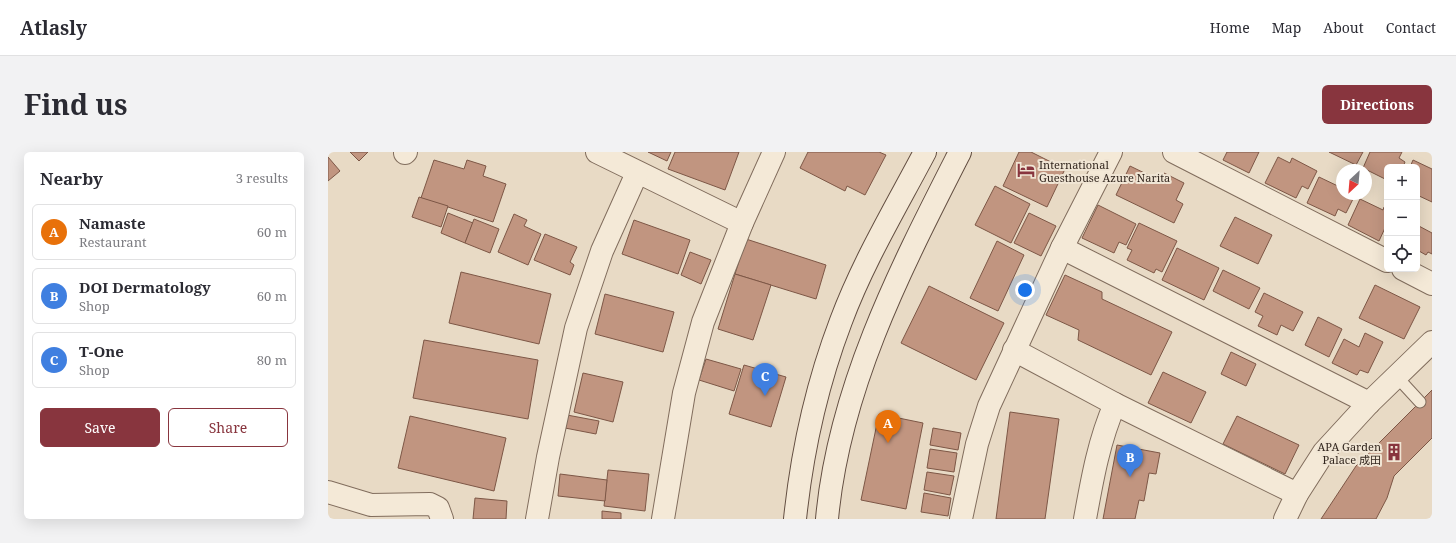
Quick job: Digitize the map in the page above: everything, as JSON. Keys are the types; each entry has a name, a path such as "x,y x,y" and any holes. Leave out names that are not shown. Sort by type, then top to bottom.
{"street":[{"path":"597,152 742,223"},
{"path":"663,519 684,393 703,322 742,223 774,152"},
{"path":"795,519 797,496 810,427 826,365 841,321 860,277 926,152"},
{"path":"828,519 829,499 841,433 873,335 908,255 960,152"},
{"path":"961,519 979,438 989,406 1062,248 1111,152"},
{"path":"1174,152 1384,259"},
{"path":"537,519 548,457 576,328 602,251 638,173"},
{"path":"1062,248 1369,403"},
{"path":"1408,272 1432,284"},
{"path":"1286,519 1297,494 1324,452 1369,403 1432,342"},
{"path":"1014,350 1115,404 1297,494"},
{"path":"1085,519 1090,490 1108,420 1115,404"},
{"path":"328,492 371,505 430,504 438,508 442,519"}],"lane":[{"path":"1397,377 1420,402"}],"building":[{"path":"350,152 368,152 359,161"},
{"path":"648,152 671,152 667,161"},
{"path":"675,152 739,152 725,190 668,169"},
{"path":"808,152 879,152 886,155 865,195 847,186 845,191 800,168"},
{"path":"1019,152 1031,152 1065,169 1047,207 1003,186"},
{"path":"1227,152 1259,152 1249,173 1223,160"},
{"path":"1329,152 1363,152 1357,164"},
{"path":"1370,152 1402,152 1399,158 1405,162 1404,164 1384,164 1384,178 1372,172 1372,164 1365,164"},
{"path":"328,157 340,171 328,181"},
{"path":"1278,157 1290,163 1292,158 1317,171 1308,189 1302,186 1296,198 1265,183"},
{"path":"434,160 464,169 467,160 486,166 483,176 506,184 493,222 421,198"},
{"path":"1413,160 1432,169 1432,202 1420,196 1420,164 1411,164"},
{"path":"1130,166 1161,181 1164,173 1184,183 1176,200 1183,204 1174,223 1116,195"},
{"path":"1319,177 1336,185 1336,200 1352,200 1346,213 1338,209 1335,216 1307,203"},
{"path":"995,186 1030,204 1011,243 975,225"},
{"path":"419,197 448,206 441,227 412,217"},
{"path":"1360,200 1383,210 1384,207 1384,230 1379,241 1348,225"},
{"path":"1098,205 1136,224 1126,245 1119,242 1114,253 1082,238"},
{"path":"448,213 473,223 465,243 441,233"},
{"path":"1029,213 1056,226 1041,256 1014,243"},
{"path":"514,214 527,220 524,226 541,234 528,265 498,252"},
{"path":"1235,217 1272,235 1258,264 1220,246"},
{"path":"474,219 499,229 490,253 465,243"},
{"path":"634,220 690,240 678,274 622,254"},
{"path":"1139,223 1177,241 1162,272 1156,269 1154,273 1127,260 1132,250 1127,248"},
{"path":"1420,227 1432,233 1432,254 1428,252 1426,255 1420,252"},
{"path":"545,234 577,247 570,262 574,265 570,275 534,260"},
{"path":"746,239 826,265 816,299 735,274"},
{"path":"997,241 1024,255 998,311 970,298"},
{"path":"1177,248 1219,268 1204,300 1162,280"},
{"path":"690,252 711,260 701,284 681,275"},
{"path":"1223,270 1260,288 1249,309 1213,291"},
{"path":"461,272 551,294 539,344 449,323"},
{"path":"735,274 771,285 753,340 718,329"},
{"path":"1065,275 1102,292 1102,299 1172,332 1151,375 1078,340 1079,330 1046,315"},
{"path":"1375,285 1420,307 1404,339 1359,318"},
{"path":"929,286 1004,323 976,380 901,343"},
{"path":"1264,293 1303,312 1293,331 1281,325 1277,335 1258,326 1263,316 1255,312"},
{"path":"605,294 674,312 663,352 595,334"},
{"path":"1318,317 1342,329 1329,357 1305,345"},
{"path":"1365,333 1383,342 1368,373 1360,370 1357,375 1332,363 1344,339 1359,347"},
{"path":"424,340 538,360 528,419 413,398"},
{"path":"1231,352 1256,364 1246,386 1221,374"},
{"path":"706,359 741,369 734,391 699,380"},
{"path":"744,365 786,377 771,427 729,414"},
{"path":"1163,372 1206,392 1191,423 1148,403"},
{"path":"583,373 623,382 613,422 574,412"},
{"name":"APA Garden Palace 成田","path":"1432,390 1432,438 1394,476 1387,498 1376,519 1321,519 1356,466"},
{"path":"1010,412 1059,419 1045,519 996,519"},
{"path":"879,414 923,423 906,509 861,500"},
{"path":"567,415 599,421 596,434 565,428"},
{"path":"410,416 506,438 494,491 398,468"},
{"path":"1237,416 1299,445 1285,474 1223,444"},
{"path":"933,428 961,433 958,450 930,445"},
{"path":"1117,445 1160,453 1156,474 1149,473 1144,501 1139,500 1135,519 1103,519"},
{"path":"930,449 957,453 954,472 927,468"},
{"path":"608,470 649,474 645,511 604,506"},
{"path":"927,472 954,476 950,495 924,490"},
{"path":"560,474 607,480 605,501 558,496"},
{"path":"924,493 951,498 948,516 921,512"},
{"path":"475,498 507,501 506,519 473,519"},
{"path":"602,511 621,513 621,519 602,519"}],"place":[{"name":"International Guesthouse Azure Narita","path":"1026,170"},
{"name":"T-One","path":"765,396"},
{"name":"Namaste","path":"888,443"},
{"name":"APA Garden Palace 成田","path":"1394,452"},
{"name":"DOI Dermatology","path":"1130,477"}]}
